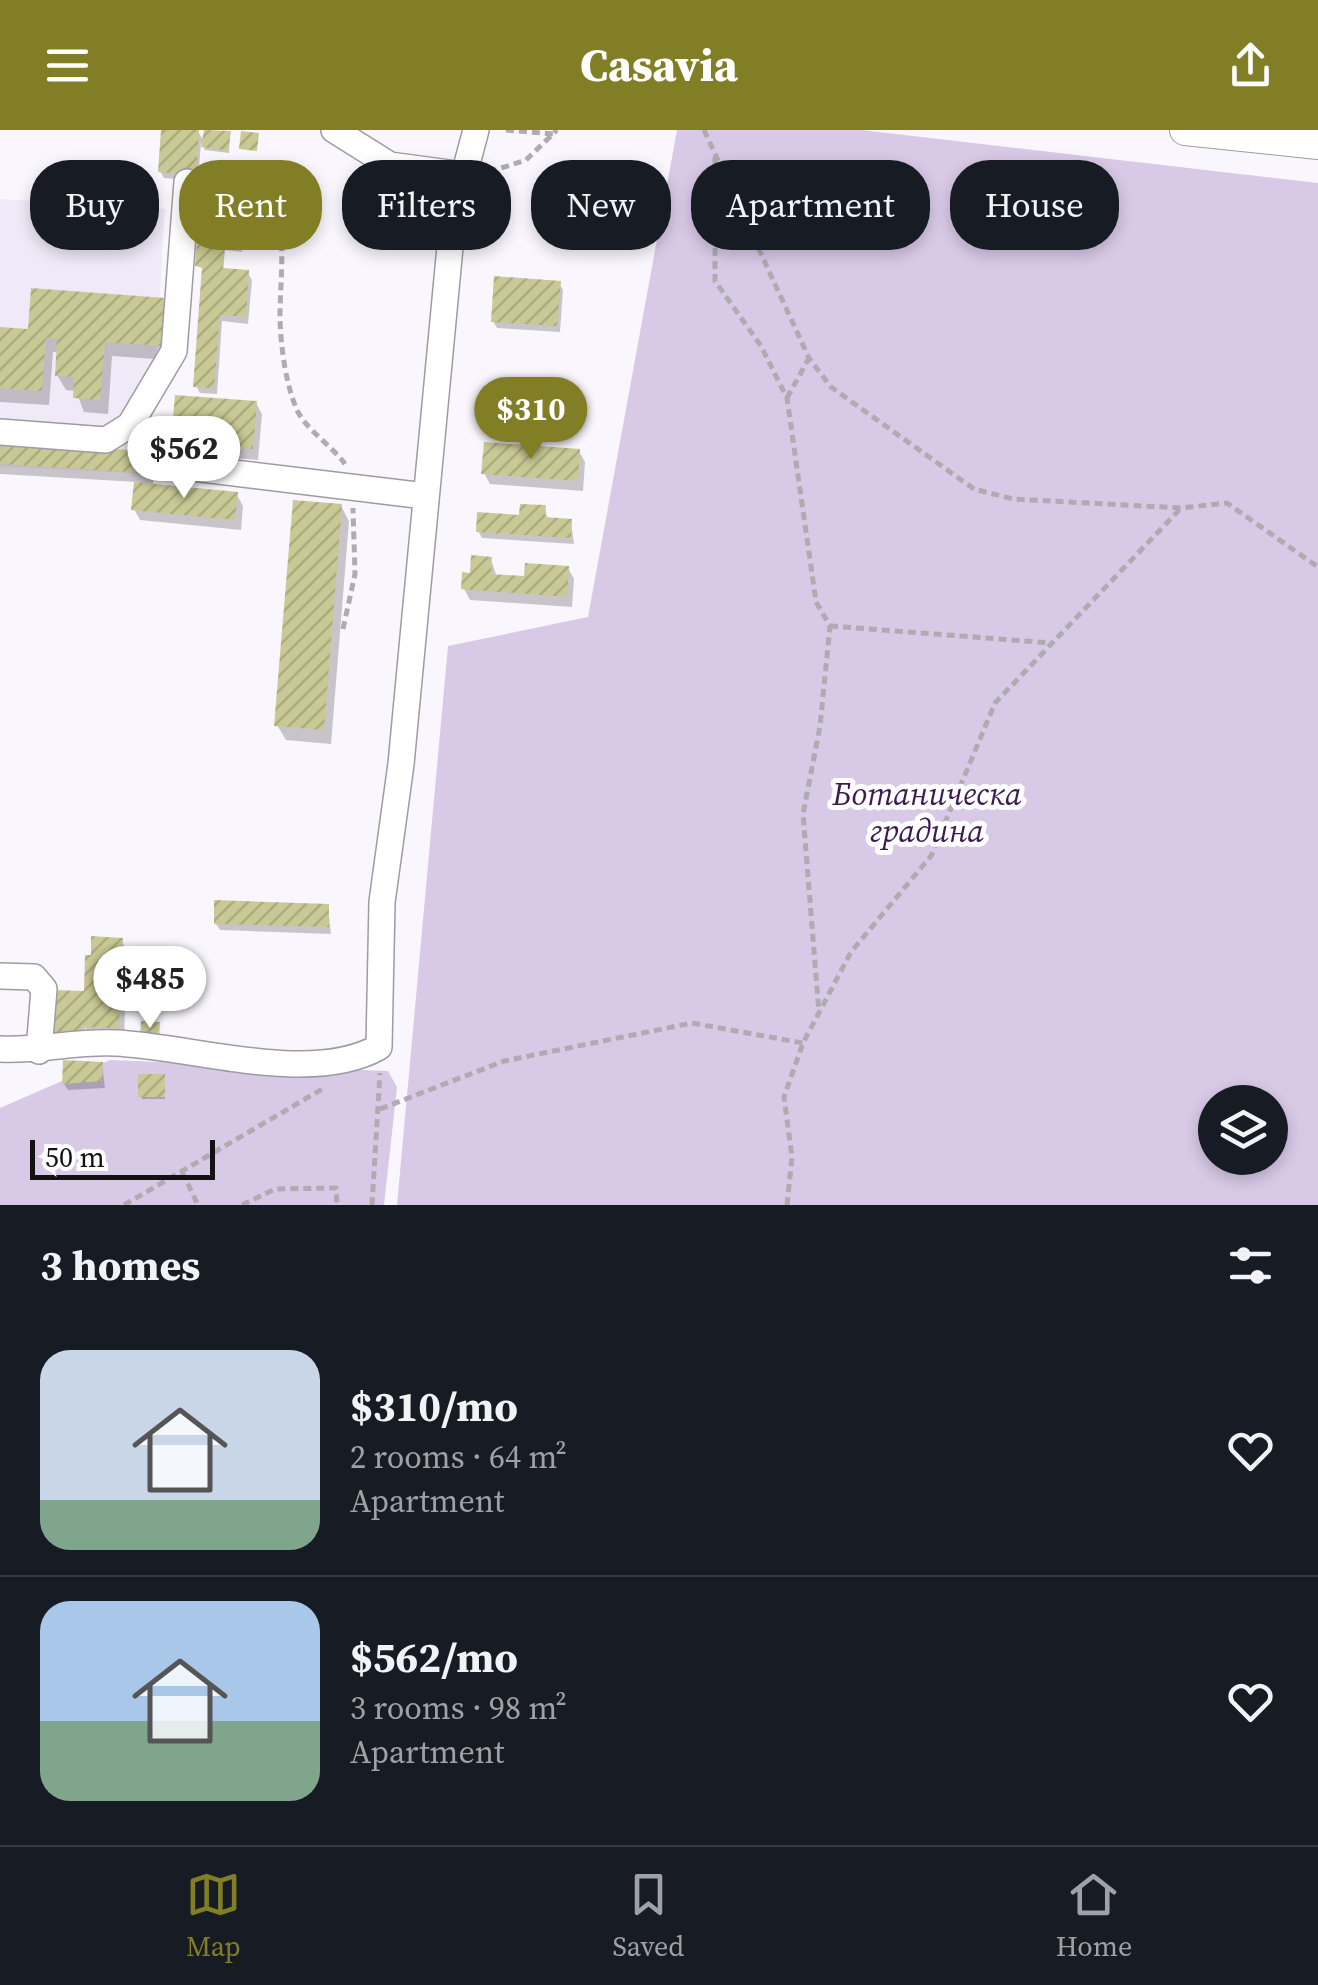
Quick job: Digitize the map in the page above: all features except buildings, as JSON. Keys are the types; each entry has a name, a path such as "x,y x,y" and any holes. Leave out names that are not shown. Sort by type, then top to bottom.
{"main road":[{"path":"1185,130 1318,144"}],"street":[{"path":"334,130 382,160"},
{"path":"468,160 476,130"},
{"path":"0,432 106,440 130,425 174,351 182,250"},
{"path":"0,1049 39,1051 111,1042 302,1064 356,1060 379,1047 382,902 400,764 450,250"},
{"path":"168,465 425,496"},
{"path":"0,976 34,977 44,988 39,1051"}],"path":[{"path":"506,130 555,132"},
{"path":"704,130 808,358 831,387 974,490 1012,499 1181,508 1227,502 1318,567"},
{"path":"511,167 526,160 555,132"},
{"path":"715,157 715,281 761,346 787,398 816,602 830,626 820,726 804,814 819,1013"},
{"path":"283,250 280,322 284,361 299,414 349,468 355,574 343,629"},
{"path":"787,398 808,358"},
{"path":"787,1205 792,1157 784,1098 804,1043 851,952 931,856 994,703 1181,508"},
{"path":"830,626 1052,643"},
{"path":"380,1109 504,1062 692,1022 804,1043"},
{"path":"372,1205 380,1109 379,1047"},
{"path":"124,1205 316,1095 356,1060"},
{"path":"182,1172 198,1205"},
{"path":"242,1205 275,1189 336,1188 337,1205"}],"shaded area":[{"path":"0,199 30,201 30,250 159,250 159,209 165,209 149,474 0,466"}],"green space":[{"name":"Ботаническа градина","path":"677,130 861,130 1318,183 1318,1205 397,1205 448,646 588,617 655,250 671,250 671,163"},
{"path":"110,1060 388,1071 397,1087 384,1205 0,1205 0,1108"}]}
